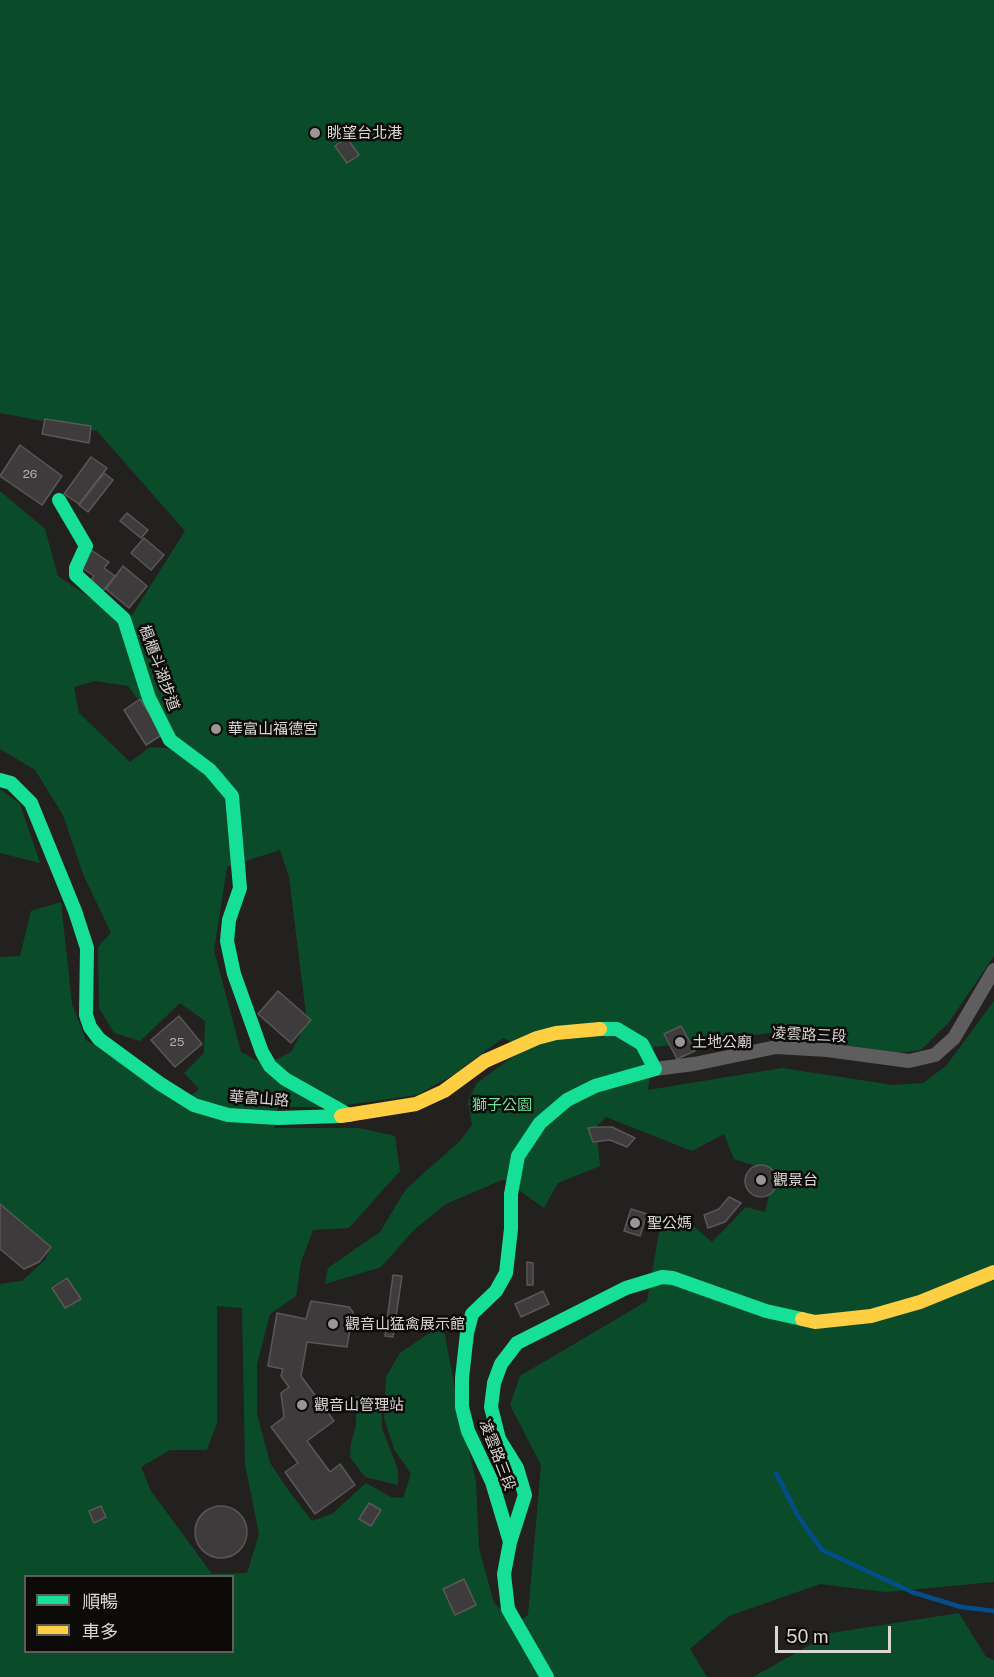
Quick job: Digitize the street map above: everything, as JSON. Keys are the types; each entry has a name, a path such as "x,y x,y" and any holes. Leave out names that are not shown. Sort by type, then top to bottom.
{"street":[{"name":"楓櫃斗湖步道","path":"59,500 86,546 76,568 76,575 124,619 149,698 170,740 210,770 232,796 240,888 229,920 227,941 234,974 262,1052 270,1066 285,1079 350,1116"},
{"name":"華富山路","path":"0,780 11,783 32,804 75,911 87,948 86,1015 90,1027 99,1040 194,1105 228,1115 278,1118 350,1116 416,1104 444,1091 485,1061 537,1038 581,1030 617,1029 642,1044 655,1069"},
{"name":"凌雲路三段","path":"510,1542 492,1482 468,1431 462,1407 462,1378 467,1333 472,1314 496,1291 506,1274 511,1229 511,1194 518,1156 540,1123 567,1100 595,1086 655,1069 694,1064 776,1047 827,1050 909,1061 934,1055 954,1038 994,970"},
{"name":"凌雲路三段","path":"510,1542 525,1496 517,1468 499,1439 491,1407 494,1383 501,1364 517,1343 626,1288 662,1277 673,1278 766,1311 815,1323 871,1316 910,1305 994,1272"},
{"path":"510,1542 504,1574 507,1609 547,1677"}],"green space":[{"name":"獅子公園","path":"0,0 994,0 994,956 949,1022 921,1050 896,1053 771,1033 654,1047 648,1090 782,1068 893,1085 923,1083 946,1066 994,1001 994,1582 886,1592 820,1584 729,1616 690,1649 707,1677 0,1677 0,1284 22,1281 46,1259 49,1246 0,1216 0,957 20,956 31,911 61,902 72,1004 86,1040 182,1103 199,1089 184,1073 204,1053 205,1021 180,1003 140,1041 114,1033 99,1008 98,947 111,933 83,874 63,815 35,770 0,749 0,491 45,529 58,576 127,623 185,531 97,431 0,413","holes":["95,681 128,686 175,749 150,747 130,762 79,713 74,687","280,850 289,877 307,1022 291,1052 265,1065 241,1052 214,950 227,867","503,1038 521,1046 515,1055 477,1083 468,1101 472,1125 460,1141 406,1189 380,1232 328,1268 325,1284 381,1267 415,1229 446,1204 502,1180 544,1208 558,1183 600,1166 596,1127 606,1117 692,1151 724,1134 734,1159 775,1172 765,1212 746,1207 712,1242 689,1222 661,1222 647,1301 520,1376 510,1405 541,1465 528,1615 515,1623 494,1603 479,1548 476,1481 459,1410 444,1330 428,1334 400,1353 386,1377 384,1418 394,1449 411,1474 403,1498 391,1497 366,1483 332,1514 312,1521 270,1463 257,1414 257,1364 270,1314 296,1296 301,1262 313,1230 349,1228 400,1171 395,1136 359,1128 274,1128 278,1107 332,1107 417,1095 453,1075","217,1306 242,1308 245,1464 259,1534 247,1573 212,1574 151,1491 141,1467 170,1450 207,1450 217,1423"]},
{"path":"0,789 20,804 40,863 0,853"},
{"path":"356,1396 381,1399 382,1428 398,1470 398,1485 365,1477 350,1457 356,1425"},
{"path":"959,1613 986,1657 994,1660 994,1677 753,1677 831,1633"}],"building":[{"path":"347,138 359,155 347,163 335,146"},
{"path":"45,419 91,426 89,443 42,434"},
{"path":"20,445 62,476 42,505 0,476"},
{"path":"91,457 107,468 79,504 64,494"},
{"path":"104,473 113,480 88,512 79,505"},
{"path":"127,513 148,530 141,538 120,521"},
{"path":"144,538 164,555 151,570 131,553"},
{"path":"91,550 109,562 104,568 115,576 103,591 90,582 94,576 81,567"},
{"path":"123,566 147,586 129,608 106,589"},
{"path":"140,699 163,734 146,745 124,710"},
{"path":"278,991 311,1020 291,1043 258,1014"},
{"path":"179,1016 202,1044 175,1067 151,1040"},
{"name":"土地公廟","path":"681,1026 695,1051 677,1059 664,1034"},
{"path":"612,1127 635,1138 627,1147 610,1140 593,1142 588,1128"},
{"name":"觀景台","path":"761,1165 772,1170 777,1181 772,1192 761,1197 750,1192 745,1181 750,1170"},
{"path":"729,1197 741,1203 725,1222 708,1228 704,1215 719,1209"},
{"path":"0,1204 51,1247 39,1262 24,1269 0,1249"},
{"name":"聖公媽","path":"631,1209 647,1214 640,1236 624,1231"},
{"path":"527,1262 533,1263 533,1285 527,1285"},
{"path":"393,1275 402,1276 393,1337 385,1336"},
{"path":"67,1278 81,1299 65,1308 52,1288"},
{"path":"543,1291 549,1304 521,1317 515,1304"},
{"name":"觀音山管理站","path":"311,1301 349,1307 353,1312 347,1347 307,1342 301,1376 334,1421 307,1441 330,1472 340,1464 355,1485 315,1514 285,1472 298,1463 271,1427 284,1417 281,1393 289,1387 281,1376 283,1369 268,1366 277,1313 306,1319"},
{"path":"369,1503 381,1510 371,1526 359,1519"},
{"path":"101,1506 106,1517 94,1523 89,1511"},
{"path":"216,1506 226,1506 240,1513 247,1532 240,1551 226,1558 216,1558 206,1554 199,1547 195,1537 195,1527 199,1517 206,1510"},
{"path":"464,1579 476,1605 455,1615 443,1589"}],"waterway":[{"path":"776,1473 798,1516 822,1550 912,1592 961,1607 994,1611"}],"traffic: fast":[{"path":"59,500 86,546 76,568 76,575 124,619 149,698 170,740 210,770 232,796 240,888 229,920 227,941 234,974 262,1052 270,1066 285,1079 349,1115"},
{"path":"0,780 11,783 31,803 75,911 87,948 86,1015 90,1027 99,1039 159,1083 194,1105 228,1115 278,1118 341,1116"},
{"path":"510,1542 492,1482 468,1431 462,1407 462,1378 467,1333 472,1314 496,1291 506,1273 511,1229 511,1194 518,1156 540,1123 567,1100 595,1086 655,1069 642,1044 617,1029 600,1029"},
{"path":"547,1677 508,1609 504,1574 510,1542 525,1495 517,1468 499,1439 491,1407 494,1383 501,1364 517,1343 626,1288 662,1277 673,1278 766,1311 802,1319"}],"traffic: slow":[{"path":"341,1116 416,1104 444,1091 485,1061 537,1038 556,1033 600,1029"},
{"path":"802,1319 815,1322 871,1316 920,1302 994,1272"}],"place":[{"name":"眺望台北港","path":"315,133"},
{"name":"華富山福德宮","path":"216,729"},
{"name":"土地公廟","path":"680,1042"},
{"name":"觀景台","path":"761,1180"},
{"name":"聖公媽","path":"635,1223"},
{"name":"觀音山猛禽展示館","path":"333,1324"},
{"name":"觀音山管理站","path":"302,1405"}]}
